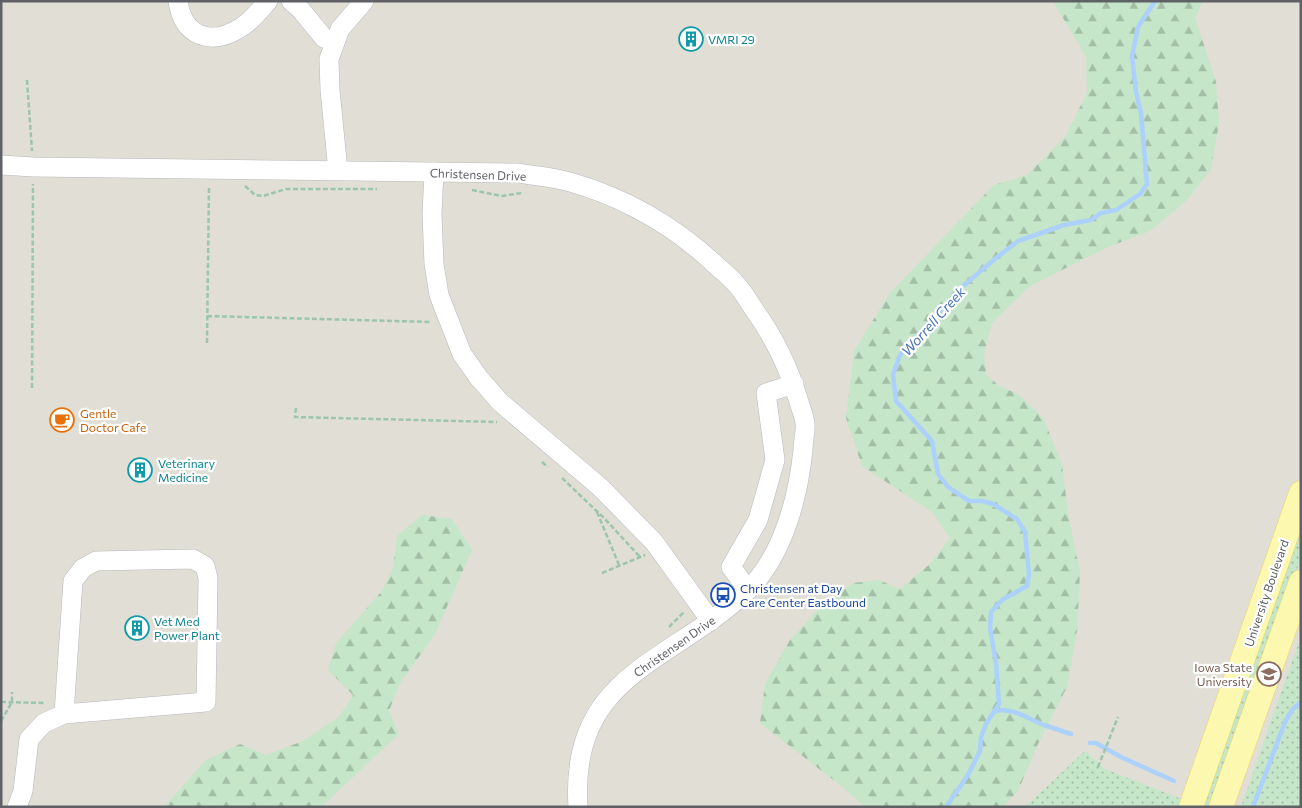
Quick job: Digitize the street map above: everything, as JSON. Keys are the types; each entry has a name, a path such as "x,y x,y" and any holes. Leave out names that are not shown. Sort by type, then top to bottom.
{"main road":[{"name":"University Boulevard","path":"1191,807 1301,493"},
{"path":"1222,807 1301,582"}],"street":[{"path":"178,1 180,13 189,28 203,37 225,36 242,27 268,1"},
{"path":"291,1 324,38 336,42"},
{"path":"338,171 329,59 340,29 364,1"},
{"name":"Christensen Drive","path":"1,165 208,170 518,173 568,182 609,195 645,212 686,239 736,284 782,354 794,384 805,424 801,466 794,502 784,534 765,568 748,590 711,621 671,646 633,674 619,685 608,698 592,723 580,750 576,785 578,807"},
{"path":"434,172 432,214 434,264 439,295 462,354 479,378 500,402 600,488 654,542 711,621"},
{"path":"748,590 731,567 758,520 775,460 766,393 794,384"},
{"path":"17,807 23,791 29,740 44,723 64,714 206,702 208,578 206,566 193,558 96,561 83,568 73,581 64,714"}],"path":[{"path":"27,80 33,167 32,388"},
{"path":"206,343 208,170"},
{"path":"207,316 448,322"},
{"path":"296,408 295,416 523,423"},
{"path":"542,462 554,471"},
{"path":"561,478 596,509 640,557"},
{"path":"596,509 619,566"},
{"path":"602,573 646,554"},
{"path":"668,628 686,610"},
{"path":"1,721 12,702 12,692"},
{"path":"1,702 45,703 64,714"},
{"path":"1098,767 1118,717"}],"shaded area":[{"path":"1,1 1301,1 1301,807 1,807"}],"green space":[{"path":"1053,1 1203,1 1195,18 1216,82 1219,123 1211,169 1187,200 1150,231 1108,247 1030,286 992,323 984,353 986,374 999,386 1018,394 1043,418 1062,464 1068,513 1080,573 1077,631 1067,687 1038,744 1018,791 1003,807 865,807 845,789 760,723 765,684 790,640 820,608 853,583 879,580 900,589 931,563 950,538 932,512 862,466 846,418 854,351 890,293 994,185 1027,175 1065,137 1087,93 1086,57"},
{"path":"422,515 452,519 472,550 434,636 400,683 389,711 399,734 321,807 164,807 206,760 240,744 266,755 303,741 339,717 353,695 328,670 336,643 382,591 393,567 397,536"},
{"path":"1301,518 1301,558 1214,807 1201,807"},
{"path":"1301,636 1301,807 1241,807"},
{"path":"1085,751 1105,769 1184,800 1182,807 1025,807"}],"waterway":[{"name":"Worrell Creek","path":"946,807 968,775 980,751 981,737 986,724 999,704 996,663 990,628 991,612 1002,600 1027,586 1029,574 1025,532 1017,519 993,504 982,501 969,501 948,487 938,474 932,441 896,401 893,374 900,355 962,287 1018,241 1064,225 1091,220 1101,213 1116,210 1140,194 1147,184 1141,113 1136,92 1132,56 1138,27 1155,1"},
{"path":"1253,807 1285,722 1292,710 1301,702"},
{"path":"995,711 1014,712 1071,734"},
{"path":"1090,743 1096,743 1121,757 1174,781"}],"place":[{"name":"VMRI 29","path":"691,39"},
{"name":"Gentle Doctor Cafe","path":"62,420"},
{"name":"Veterinary Medicine","path":"140,470"},
{"name":"Christensen at Day Care Center Eastbound","path":"723,595"},
{"name":"Vet Med Power Plant","path":"137,628"},
{"name":"Iowa State University","path":"1269,674"}]}
